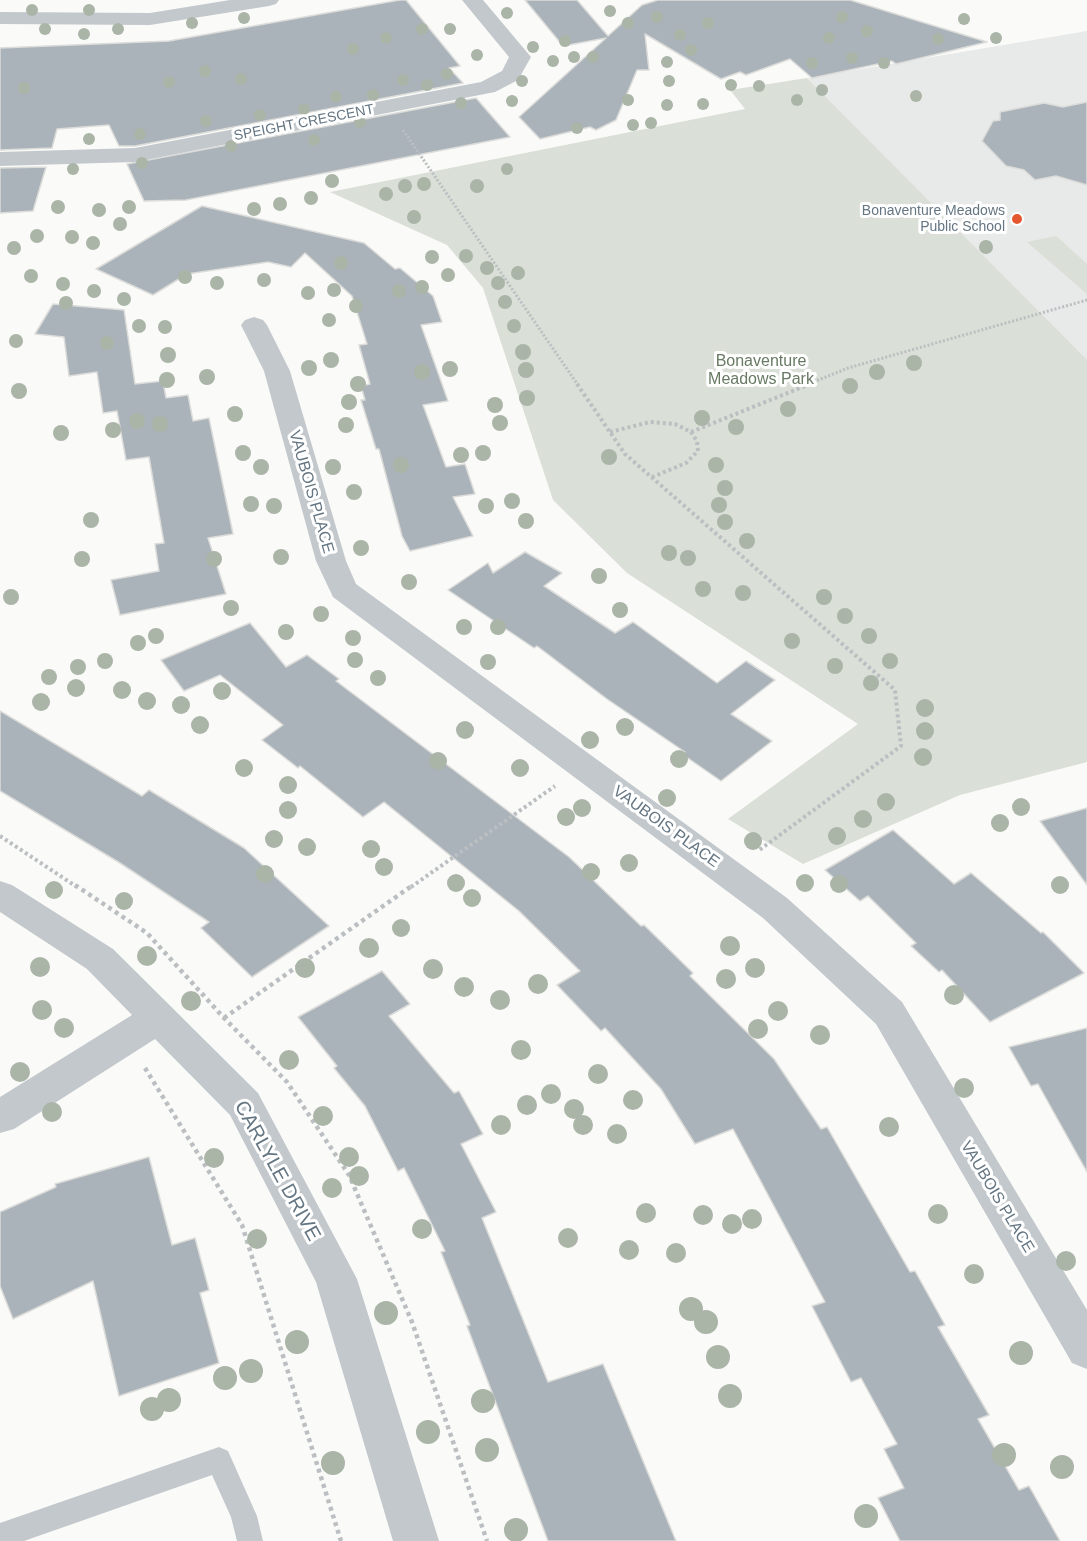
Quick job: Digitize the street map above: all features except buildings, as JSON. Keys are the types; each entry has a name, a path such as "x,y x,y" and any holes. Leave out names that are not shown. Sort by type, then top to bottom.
{"street":[{"path":"0,18 150,19 269,0"},
{"name":"SPEIGHT CRESCENT","path":"0,159 135,154 488,87 510,75 520,57 472,0"},
{"name":"VAUBOIS PLACE","path":"254,325 278,371 331,561 344,590 775,908 889,1013 1087,1349"},
{"name":"CARLYLE DRIVE","path":"0,894 100,959 244,1104 336,1279 416,1541"},
{"path":"0,1117 158,1018"}],"lane":[{"path":"0,1536 219,1460 244,1516 250,1541"}],"path":[{"path":"387,108 625,454 895,690 901,746 728,873"},
{"path":"691,432 848,368 1087,300"},
{"path":"610,432 650,422 675,424 691,432 697,441 698,451 686,463 650,478"},
{"path":"224,1018 563,781"},
{"path":"143,1064 242,1225 341,1541"}],"shaded area":[{"name":"Bonaventure Meadows Public School","path":"1087,31 1087,360 1086,360 807,78"}],"green space":[{"name":"Bonaventure Meadows Park","path":"807,78 1087,360 1087,762 960,795 803,864 728,819 858,724 627,573 553,500 483,288 447,245 330,192 745,109 730,90"},
{"path":"1056,236 1087,264 1087,294 1027,242"}],"place":[{"name":"Bonaventure Meadows Public School","path":"1017,219"}]}
